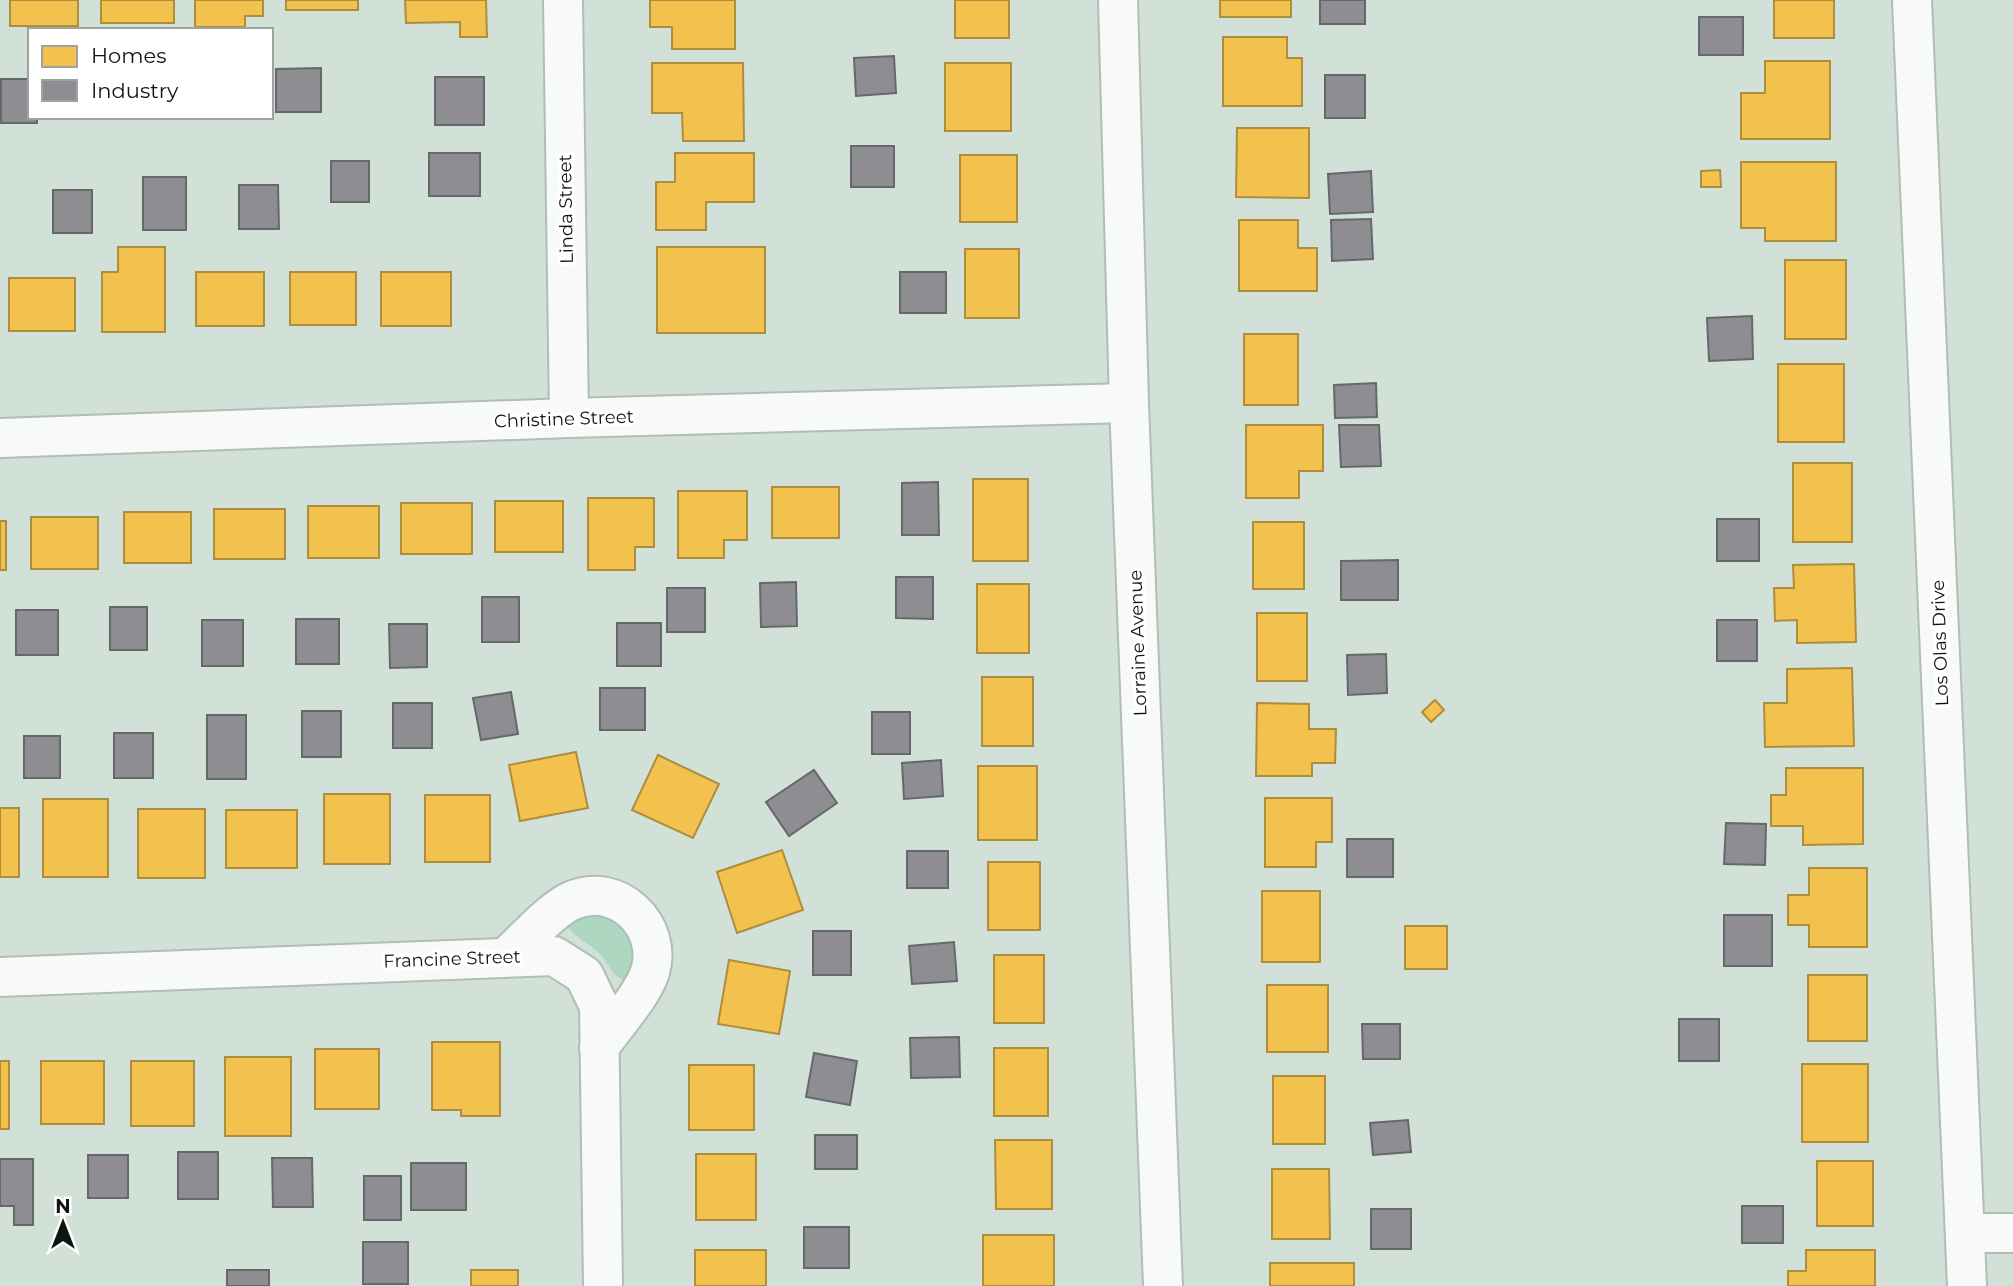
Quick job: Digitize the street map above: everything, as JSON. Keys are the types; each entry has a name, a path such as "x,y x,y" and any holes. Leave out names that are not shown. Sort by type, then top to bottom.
{"street":[{"name":"Linda Street","path":"563,0 569,418"},
{"name":"Lorraine Avenue","path":"1118,0 1129,403 1163,1286"},
{"name":"Los Olas Drive","path":"1912,0 1967,1286"},
{"name":"Christine Street","path":"0,438 569,418 1129,403"},
{"path":"506,957 571,901 584,897 614,899 626,904 638,915 648,929 652,942 653,960 649,976 599,1048"},
{"name":"Francine Street","path":"0,977 554,956 584,975 599,1006 603,1286"},
{"path":"1965,1233 2013,1233"}],"green space":[{"path":"605,912 634,936 633,966 624,980 613,972 598,952 568,927 568,923 577,917"}],"building: Homes":[{"path":"10,0 78,0 78,26 10,26"},
{"path":"101,0 174,0 174,23 101,23"},
{"path":"195,0 263,0 263,16 245,16 245,27 195,27"},
{"path":"286,0 358,0 358,10 286,10"},
{"path":"405,0 486,0 487,37 460,37 460,22 406,23"},
{"path":"650,0 735,0 735,49 672,49 672,27 650,27"},
{"path":"955,0 1009,0 1009,38 955,38"},
{"path":"1220,0 1291,0 1291,17 1220,17"},
{"path":"1774,0 1834,0 1834,38 1774,38"},
{"path":"1223,37 1287,37 1287,58 1302,58 1302,106 1223,106"},
{"path":"1765,61 1830,61 1830,139 1741,139 1741,93 1765,93"},
{"path":"652,63 743,63 744,141 683,141 682,113 652,113"},
{"path":"945,63 1011,63 1011,131 945,131"},
{"path":"1237,128 1309,128 1309,198 1236,197"},
{"path":"675,153 754,153 754,202 706,202 706,230 656,230 656,182 675,182"},
{"path":"960,155 1017,155 1017,222 960,222"},
{"path":"1741,162 1836,162 1836,241 1765,241 1765,228 1741,228"},
{"path":"1720,170 1721,187 1701,187 1701,171"},
{"path":"1239,220 1298,220 1298,248 1317,248 1317,291 1239,291"},
{"path":"118,247 165,247 165,332 102,332 102,272 118,272"},
{"path":"657,247 765,247 765,333 657,333"},
{"path":"965,249 1019,249 1019,318 965,318"},
{"path":"1785,260 1846,260 1846,339 1785,339"},
{"path":"196,272 264,272 264,326 196,326"},
{"path":"290,272 356,272 356,325 290,325"},
{"path":"381,272 451,272 451,326 381,326"},
{"path":"9,278 75,278 75,331 9,331"},
{"path":"1244,334 1298,334 1298,405 1244,405"},
{"path":"1778,364 1844,364 1844,442 1778,442"},
{"path":"1246,425 1323,425 1323,471 1299,471 1299,498 1246,498"},
{"path":"1793,463 1852,463 1852,542 1793,542"},
{"path":"973,479 1028,479 1028,561 973,561"},
{"path":"772,487 839,487 839,538 772,538"},
{"path":"678,491 747,491 747,540 724,540 724,558 678,558"},
{"path":"588,498 654,498 654,547 635,547 635,570 588,570"},
{"path":"495,501 563,501 563,552 495,552"},
{"path":"401,503 472,503 472,554 401,554"},
{"path":"308,506 379,506 379,558 308,558"},
{"path":"214,509 285,509 285,559 214,559"},
{"path":"124,512 191,512 191,563 124,563"},
{"path":"31,517 98,517 98,569 31,569"},
{"path":"0,521 6,521 6,570 0,570"},
{"path":"1253,522 1304,522 1304,589 1253,589"},
{"path":"1854,564 1856,642 1797,643 1797,620 1775,621 1774,588 1794,588 1793,565"},
{"path":"977,584 1029,584 1029,653 977,653"},
{"path":"1257,613 1307,613 1307,681 1257,681"},
{"path":"1852,668 1854,746 1765,747 1764,703 1787,703 1787,669"},
{"path":"982,677 1033,677 1033,746 982,746"},
{"path":"1435,700 1444,710 1431,722 1422,712"},
{"path":"1257,703 1309,704 1309,729 1336,729 1335,763 1312,763 1312,776 1256,776"},
{"path":"576,752 588,808 520,821 509,765"},
{"path":"658,755 719,784 693,838 632,810"},
{"path":"978,766 1037,766 1037,840 978,840"},
{"path":"1786,768 1863,768 1863,844 1803,845 1803,826 1771,826 1771,795 1786,795"},
{"path":"324,794 390,794 390,864 324,864"},
{"path":"425,795 490,795 490,862 425,862"},
{"path":"1265,798 1332,798 1332,842 1316,842 1316,867 1265,867"},
{"path":"43,799 108,799 108,877 43,877"},
{"path":"0,808 19,808 19,877 0,877"},
{"path":"138,809 205,809 205,878 138,878"},
{"path":"226,810 297,810 297,868 226,868"},
{"path":"782,850 803,910 737,933 717,872"},
{"path":"988,862 1040,862 1040,930 988,930"},
{"path":"1809,868 1867,868 1867,947 1809,947 1809,925 1788,925 1788,895 1809,895"},
{"path":"1262,891 1320,891 1320,962 1262,962"},
{"path":"1405,926 1447,926 1447,969 1405,969"},
{"path":"994,955 1044,955 1044,1023 994,1023"},
{"path":"729,960 790,971 779,1034 718,1024"},
{"path":"1808,975 1867,975 1867,1041 1808,1041"},
{"path":"1267,985 1328,985 1328,1052 1267,1052"},
{"path":"432,1042 500,1042 500,1116 461,1116 461,1110 432,1110"},
{"path":"994,1048 1048,1048 1048,1116 994,1116"},
{"path":"315,1049 379,1049 379,1109 315,1109"},
{"path":"225,1057 291,1057 291,1136 225,1136"},
{"path":"0,1061 9,1061 9,1129 0,1129"},
{"path":"41,1061 104,1061 104,1124 41,1124"},
{"path":"131,1061 194,1061 194,1126 131,1126"},
{"path":"1802,1064 1868,1064 1868,1142 1802,1142"},
{"path":"689,1065 754,1065 754,1130 689,1130"},
{"path":"1273,1076 1325,1076 1325,1144 1273,1144"},
{"path":"995,1140 1052,1140 1052,1209 996,1209"},
{"path":"696,1154 756,1154 756,1220 696,1220"},
{"path":"1817,1161 1873,1161 1873,1226 1817,1226"},
{"path":"1272,1169 1329,1169 1330,1239 1272,1239"},
{"path":"983,1235 1054,1235 1054,1286 983,1286"},
{"path":"695,1250 766,1250 766,1286 695,1286"},
{"path":"1806,1250 1875,1250 1875,1286 1788,1286 1788,1271 1806,1271"},
{"path":"1270,1263 1354,1263 1354,1286 1270,1286"},
{"path":"471,1270 518,1270 518,1286 471,1286"}],"building: Industry":[{"path":"1320,0 1365,0 1365,24 1320,24"},
{"path":"1699,17 1743,17 1743,55 1699,55"},
{"path":"894,56 896,93 856,96 854,58"},
{"path":"321,68 321,112 276,112 276,69"},
{"path":"1325,75 1365,75 1365,118 1325,118"},
{"path":"435,77 484,77 484,125 435,125"},
{"path":"1,79 28,79 28,119 37,119 37,123 1,123"},
{"path":"851,146 894,146 894,187 851,187"},
{"path":"429,153 480,153 480,196 429,196"},
{"path":"331,161 369,161 369,202 331,202"},
{"path":"1371,171 1373,212 1330,214 1328,174"},
{"path":"143,177 186,177 186,230 143,230"},
{"path":"239,185 278,185 279,229 239,229"},
{"path":"53,190 92,190 92,233 53,233"},
{"path":"1371,219 1373,259 1332,261 1331,220"},
{"path":"900,272 946,272 946,313 900,313"},
{"path":"1752,316 1753,359 1709,361 1707,318"},
{"path":"1376,383 1377,417 1335,418 1334,385"},
{"path":"1339,425 1379,425 1381,466 1341,467"},
{"path":"938,482 939,535 902,535 902,483"},
{"path":"1717,519 1759,519 1759,561 1717,561"},
{"path":"1398,560 1398,600 1341,600 1341,561"},
{"path":"896,577 933,577 933,619 896,618"},
{"path":"796,582 797,626 761,627 760,583"},
{"path":"667,588 705,588 705,632 667,632"},
{"path":"482,597 519,597 519,642 482,642"},
{"path":"110,607 147,607 147,650 110,650"},
{"path":"16,610 58,610 58,655 16,655"},
{"path":"296,619 339,619 339,664 296,664"},
{"path":"202,620 243,620 243,666 202,666"},
{"path":"1717,620 1757,620 1757,661 1717,661"},
{"path":"617,623 661,623 661,666 617,666"},
{"path":"389,624 427,624 427,667 390,668"},
{"path":"1386,654 1387,693 1348,695 1347,655"},
{"path":"600,688 645,688 645,730 600,730"},
{"path":"511,692 518,734 481,740 473,698"},
{"path":"393,703 432,703 432,748 393,748"},
{"path":"302,711 341,711 341,757 302,757"},
{"path":"872,712 910,712 910,754 872,754"},
{"path":"207,715 246,715 246,779 207,779"},
{"path":"114,733 153,733 153,778 114,778"},
{"path":"24,736 60,736 60,778 24,778"},
{"path":"941,760 943,796 904,799 902,763"},
{"path":"814,770 837,803 789,836 766,802"},
{"path":"1726,823 1766,824 1765,865 1724,864"},
{"path":"1347,839 1393,839 1393,877 1347,877"},
{"path":"907,851 948,851 948,888 907,888"},
{"path":"1724,915 1772,915 1772,966 1724,966"},
{"path":"813,931 851,931 851,975 813,975"},
{"path":"954,942 957,981 912,984 909,946"},
{"path":"1679,1019 1719,1019 1719,1061 1679,1061"},
{"path":"1362,1024 1400,1024 1400,1059 1363,1059"},
{"path":"959,1037 960,1077 911,1078 910,1038"},
{"path":"814,1053 857,1061 850,1105 806,1097"},
{"path":"1408,1120 1411,1152 1373,1155 1370,1123"},
{"path":"815,1135 857,1135 857,1169 815,1169"},
{"path":"178,1152 218,1152 218,1199 178,1199"},
{"path":"88,1155 128,1155 128,1198 88,1198"},
{"path":"272,1158 312,1158 313,1207 273,1207"},
{"path":"0,1159 33,1159 33,1225 14,1225 14,1206 0,1206"},
{"path":"411,1163 466,1163 466,1210 411,1210"},
{"path":"364,1176 401,1176 401,1220 364,1220"},
{"path":"1742,1206 1783,1206 1783,1243 1742,1243"},
{"path":"1371,1209 1411,1209 1411,1249 1371,1249"},
{"path":"804,1227 849,1227 849,1268 804,1268"},
{"path":"363,1242 408,1242 408,1284 363,1284"},
{"path":"227,1270 269,1270 269,1286 227,1286"}]}
